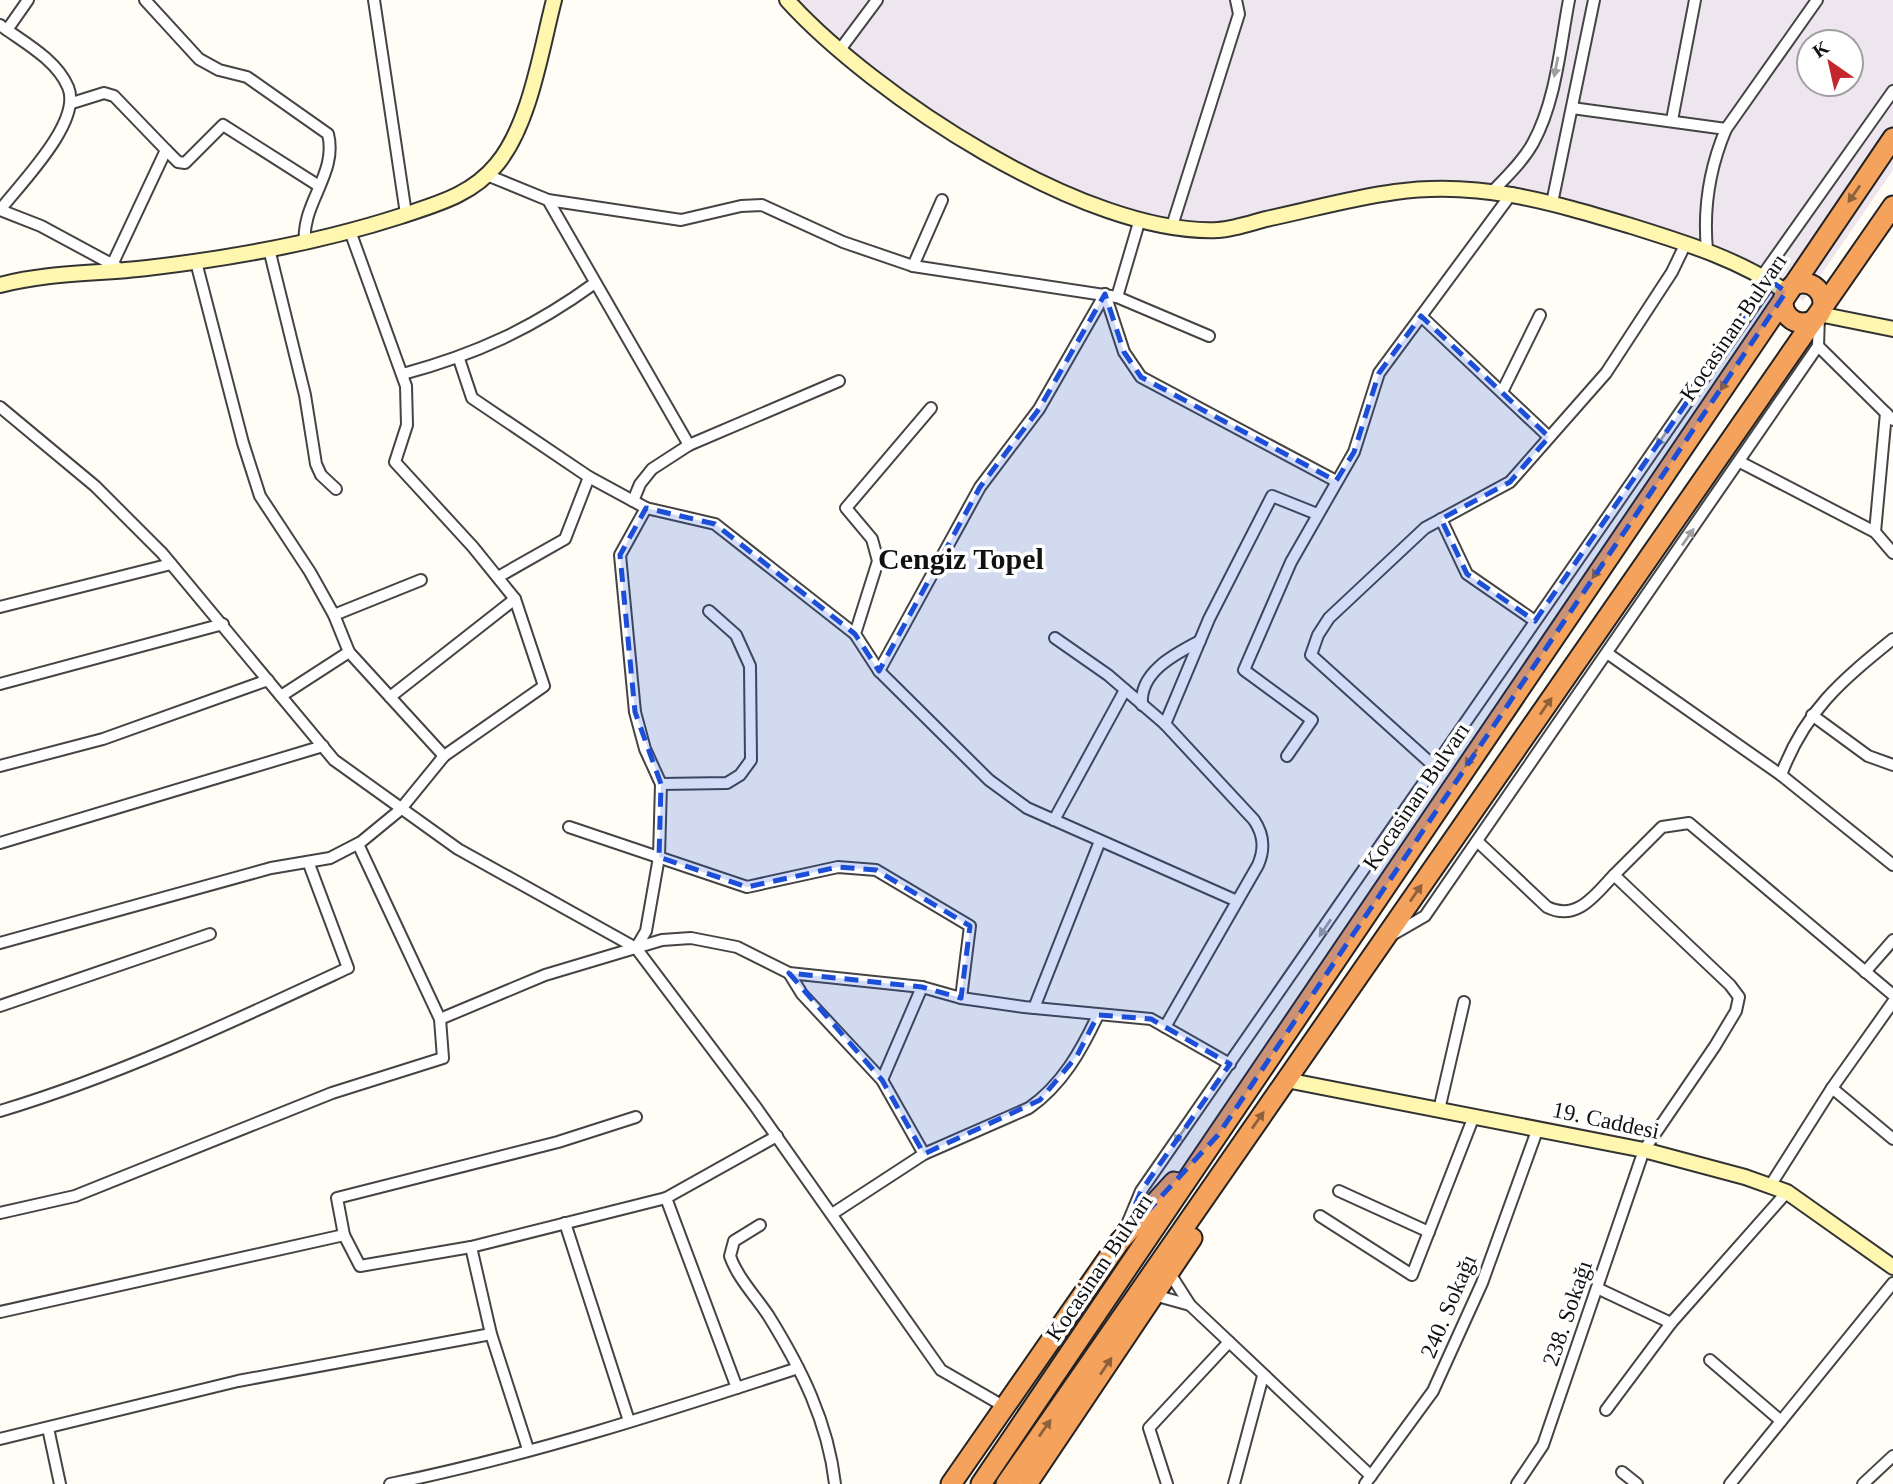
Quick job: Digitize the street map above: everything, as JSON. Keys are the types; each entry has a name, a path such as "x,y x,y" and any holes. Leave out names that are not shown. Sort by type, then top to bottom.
{"highway":[{"name":"Kocasinan Bulvarı","path":"981,1484 1218,1135 1773,283 1893,138"},
{"name":"Kocasinan Bulvarı","path":"1006,1484 1893,206"},
{"path":"1773,283 1802,283 1814,286 1821,296 1819,314 1810,321 1792,319 1773,283"},
{"path":"954,1481 1120,1241 1218,1135"},
{"path":"1027,1484 1198,1229 1236,1151"}],"street":[{"path":"28,0 4,28 33,48 58,72 68,87 72,103 63,127 0,210 41,226 117,267"},
{"path":"145,0 199,59 219,70 247,76 328,134 331,159 306,219 305,243"},
{"path":"374,0 406,214"},
{"path":"0,285 44,275 196,262 305,243 451,199 487,175 504,154 517,130 554,0"},
{"path":"787,0 839,51 921,113 1018,169 1088,202 1140,219 1171,226 1219,230 1394,192 1443,188 1494,190 1552,203 1686,243 1707,250 1773,283"},
{"path":"839,51 877,0"},
{"path":"1171,226 1239,14 1236,0"},
{"path":"1494,190 1518,164 1541,128 1550,98 1569,0"},
{"path":"1552,203 1594,0"},
{"path":"1672,120 1695,0"},
{"path":"1707,250 1707,193 1714,159 1726,129 1816,0"},
{"path":"1120,1241 1141,1191 1535,621 1773,283 1893,91"},
{"path":"72,103 104,93 114,96 178,162 185,163 223,125 319,186"},
{"path":"1572,108 1726,129"},
{"path":"117,267 166,150"},
{"path":"487,175 548,201 681,220 741,206 762,205 843,242 914,266 1118,297 1209,336"},
{"path":"1287,756 1312,719 1244,670 1291,562 1354,452 1379,373 1512,193"},
{"path":"914,266 942,200"},
{"path":"548,201 689,445"},
{"path":"1118,297 1140,219"},
{"path":"0,943 271,868 309,864 330,858 358,844 400,810 444,756 544,686 515,598 395,462 407,425 408,399 403,374 350,230"},
{"path":"1435,767 1311,655 1318,635 1329,618 1424,528 1510,482 1606,373 1672,272 1686,243"},
{"path":"269,249 305,395 316,464 321,475 336,489"},
{"path":"196,262 243,443 260,496 334,615 349,652 444,756"},
{"path":"403,374 459,359 522,331 595,283"},
{"path":"1105,294 1124,352 1141,377 1336,481"},
{"path":"878,671 980,487 1040,409 1105,294"},
{"path":"1383,940 1425,916 1818,346 1819,314 1893,329"},
{"path":"1502,392 1539,315"},
{"path":"1421,316 1549,437"},
{"path":"1818,346 1889,416 1875,532"},
{"path":"459,359 472,398 589,477 646,508 715,524 855,634 878,671 989,780 1027,808 1237,901"},
{"path":"633,501 640,484 652,469 689,445 839,381"},
{"path":"0,407 95,486 171,564 334,760 400,810 499,874 636,948 777,1136 941,1370 1005,1407"},
{"path":"855,634 878,561 872,539 846,508 931,408"},
{"path":"1740,462 1875,532 1893,553"},
{"path":"498,577 565,540 589,477"},
{"path":"1165,724 1200,641 1272,496 1317,514"},
{"path":"636,948 646,931 659,857 661,784 645,749 635,712 620,555 646,508"},
{"path":"1441,519 1467,574 1535,621"},
{"path":"0,607 171,564"},
{"path":"334,615 421,580"},
{"path":"390,697 515,598"},
{"path":"661,784 727,783 740,775 751,760 750,666 736,635 709,611"},
{"path":"0,684 223,624"},
{"path":"1055,638 1125,690 1165,724 1258,827 1263,842 1261,858 1165,1027"},
{"path":"1781,775 1795,742 1812,715 1840,681 1893,639"},
{"path":"1142,705 1144,686 1150,675 1171,658 1200,641"},
{"path":"281,696 349,652"},
{"path":"1607,653 1781,775 1893,865"},
{"path":"0,766 103,739 268,680"},
{"path":"1054,820 1125,690"},
{"path":"1812,715 1868,756 1893,765"},
{"path":"0,843 323,746"},
{"path":"1477,841 1547,907 1567,913 1583,907 1662,827 1689,823 1893,995"},
{"path":"569,827 747,887 838,867 876,870 970,926 961,998"},
{"path":"1034,1008 1100,841"},
{"path":"0,1213 75,1196 332,1093 443,1058 440,1018 358,844"},
{"path":"0,1111 61,1093 218,1028 348,968 309,864"},
{"name":"238. Sokağı","path":"1517,1484 1544,1445 1644,1150 1715,1046 1736,1011 1739,997 1730,985 1614,875"},
{"path":"0,1006 210,933"},
{"path":"440,1018 545,975 676,938 706,939 737,947 789,973 922,987 961,998 1034,1008 1151,1019 1230,1064"},
{"path":"1865,972 1893,940"},
{"path":"789,973 802,994 882,1080 924,1154"},
{"path":"882,1080 922,987"},
{"path":"1439,1110 1464,1002"},
{"path":"1770,1186 1832,1088 1893,1002"},
{"path":"832,1214 924,1154 1029,1108 1040,1100 1077,1056 1098,1015"},
{"name":"19. Caddesi","path":"1286,1080 1644,1150 1770,1186 1787,1192 1893,1267"},
{"path":"1832,1088 1893,1139"},
{"path":"1320,1216 1412,1275 1474,1116"},
{"path":"636,1117 558,1142 337,1199 344,1235 360,1266 471,1247 666,1198 777,1136"},
{"name":"240. Sokağı","path":"1368,1480 1433,1391 1492,1257 1538,1128"},
{"path":"1339,1191 1429,1231"},
{"path":"1606,1410 1671,1323 1787,1192"},
{"path":"666,1198 737,1388"},
{"path":"565,1223 629,1421"},
{"path":"760,1225 734,1241 730,1256 798,1368 824,1427 835,1484"},
{"path":"0,1312 344,1235"},
{"path":"471,1247 491,1334 528,1449"},
{"path":"1169,1272 1191,1305 1368,1480"},
{"path":"1730,1484 1893,1283"},
{"path":"1599,1289 1671,1323"},
{"path":"1154,1295 1191,1305"},
{"path":"0,1439 238,1381 491,1334"},
{"path":"1167,1484 1149,1428 1228,1342"},
{"path":"1710,1360 1781,1421"},
{"path":"390,1484 444,1473 629,1421 798,1368"},
{"path":"1234,1484 1263,1376"},
{"path":"48,1428 60,1484"},
{"path":"1863,1484 1893,1456"},
{"path":"1622,1472 1633,1483"}],"highlighted area":[{"path":"1771,281 1786,292 1218,1135 1120,1241 1141,1191 1230,1064 1151,1019 1098,1015 1077,1056 1040,1100 924,1154 882,1080 789,973 922,987 961,998 970,926 876,870 838,867 747,887 659,857 661,784 635,712 620,555 646,508 715,524 855,634 879,671 980,487 1039,409 1105,294 1124,352 1141,377 1336,481 1354,452 1379,373 1421,316 1549,437 1510,482 1441,519 1467,574 1535,621"}],"shaded area":[{"path":"787,0 1893,0 1893,170 1803,301 1779,285 1568,207 1428,189 1219,231 1085,202 882,87"}],"district":[{"name":"Cengiz Topel","path":"961,559"}]}
